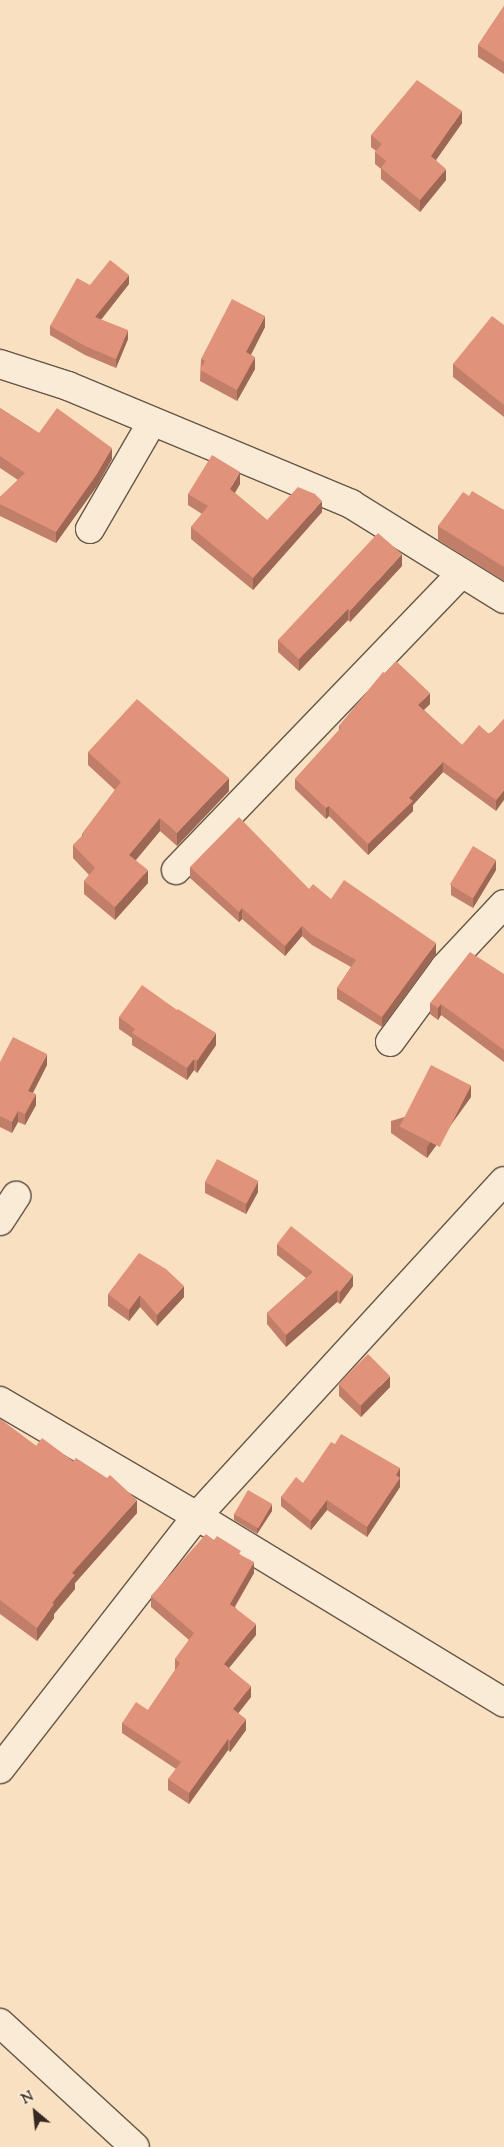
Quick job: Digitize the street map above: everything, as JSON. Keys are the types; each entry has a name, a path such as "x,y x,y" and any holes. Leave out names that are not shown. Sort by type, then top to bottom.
{"street":[{"path":"0,364 68,386 351,504 504,599"},
{"path":"90,529 152,422"},
{"path":"176,870 462,572"},
{"path":"390,1042 445,967 504,904"},
{"path":"0,1769 197,1516 504,1181"},
{"path":"0,1221 16,1196"},
{"path":"0,1401 197,1516 504,1703"},
{"path":"0,2023 134,2147"}],"building":[{"path":"504,6 504,62 478,45"},
{"path":"417,80 462,111 431,156 446,169 420,200 381,168 386,161 375,152 382,144 371,135"},
{"path":"110,260 129,275 95,317 128,330 116,359 85,346 50,326 77,278 90,285"},
{"path":"232,299 265,316 246,352 255,357 237,390 200,370 205,361 201,359"},
{"path":"492,316 504,325 504,405 453,364"},
{"path":"0,408 39,433 57,408 112,448 97,474 56,532 0,504 0,497 25,473 0,456"},
{"path":"212,455 240,472 230,489 267,520 298,487 315,494 322,501 253,578 191,527 208,506 188,494"},
{"path":"472,491 504,510 504,567 438,526 463,492 469,496"},
{"path":"378,533 402,554 350,611 348,609 299,659 278,640"},
{"path":"396,661 430,693 418,705 462,745 479,725 489,734 504,719 504,790 496,800 443,762 409,798 413,801 368,844 329,806 326,808 295,779 341,728 339,726 383,672 385,673"},
{"path":"137,699 229,778 177,833 160,818 129,855 148,870 115,907 84,881 95,868 73,845 84,835 82,834 121,782 88,752"},
{"path":"239,817 309,889 313,884 331,899 344,880 436,943 382,1017 337,988 356,960 312,935 302,926 285,946 242,908 239,912 190,867"},
{"path":"473,846 496,860 473,898 450,885"},
{"path":"470,952 504,974 504,1050 441,1004 438,1008 430,1003"},
{"path":"142,985 177,1010 216,1033 197,1061 194,1059 187,1068 132,1033 135,1029 119,1017"},
{"path":"13,1037 47,1054 28,1091 36,1094 25,1114 18,1111 12,1122 0,1116 0,1062"},
{"path":"431,1065 471,1085 440,1147 400,1126"},
{"path":"217,1159 258,1181 246,1204 205,1182"},
{"path":"291,1226 353,1275 340,1292 337,1290 286,1335 267,1313 313,1272 277,1244"},
{"path":"139,1253 166,1269 184,1286 157,1315 140,1295 129,1310 108,1294"},
{"path":"368,1354 390,1376 360,1406 338,1384"},
{"path":"0,1419 36,1446 42,1438 73,1461 76,1458 107,1478 110,1475 137,1500 72,1573 75,1575 52,1603 54,1604 37,1628 0,1600"},
{"path":"341,1434 400,1468 396,1475 400,1478 367,1527 327,1500 311,1521 281,1497 296,1477 303,1483 331,1442 335,1444"},
{"path":"248,1490 272,1504 258,1528 234,1514"},
{"path":"206,1534 214,1540 217,1536 241,1551 239,1554 254,1562 230,1604 256,1624 224,1664 251,1686 233,1709 246,1719 230,1741 228,1739 189,1793 168,1779 181,1762 122,1723 136,1702 148,1710 180,1663 175,1659 194,1633 151,1596"}]}
